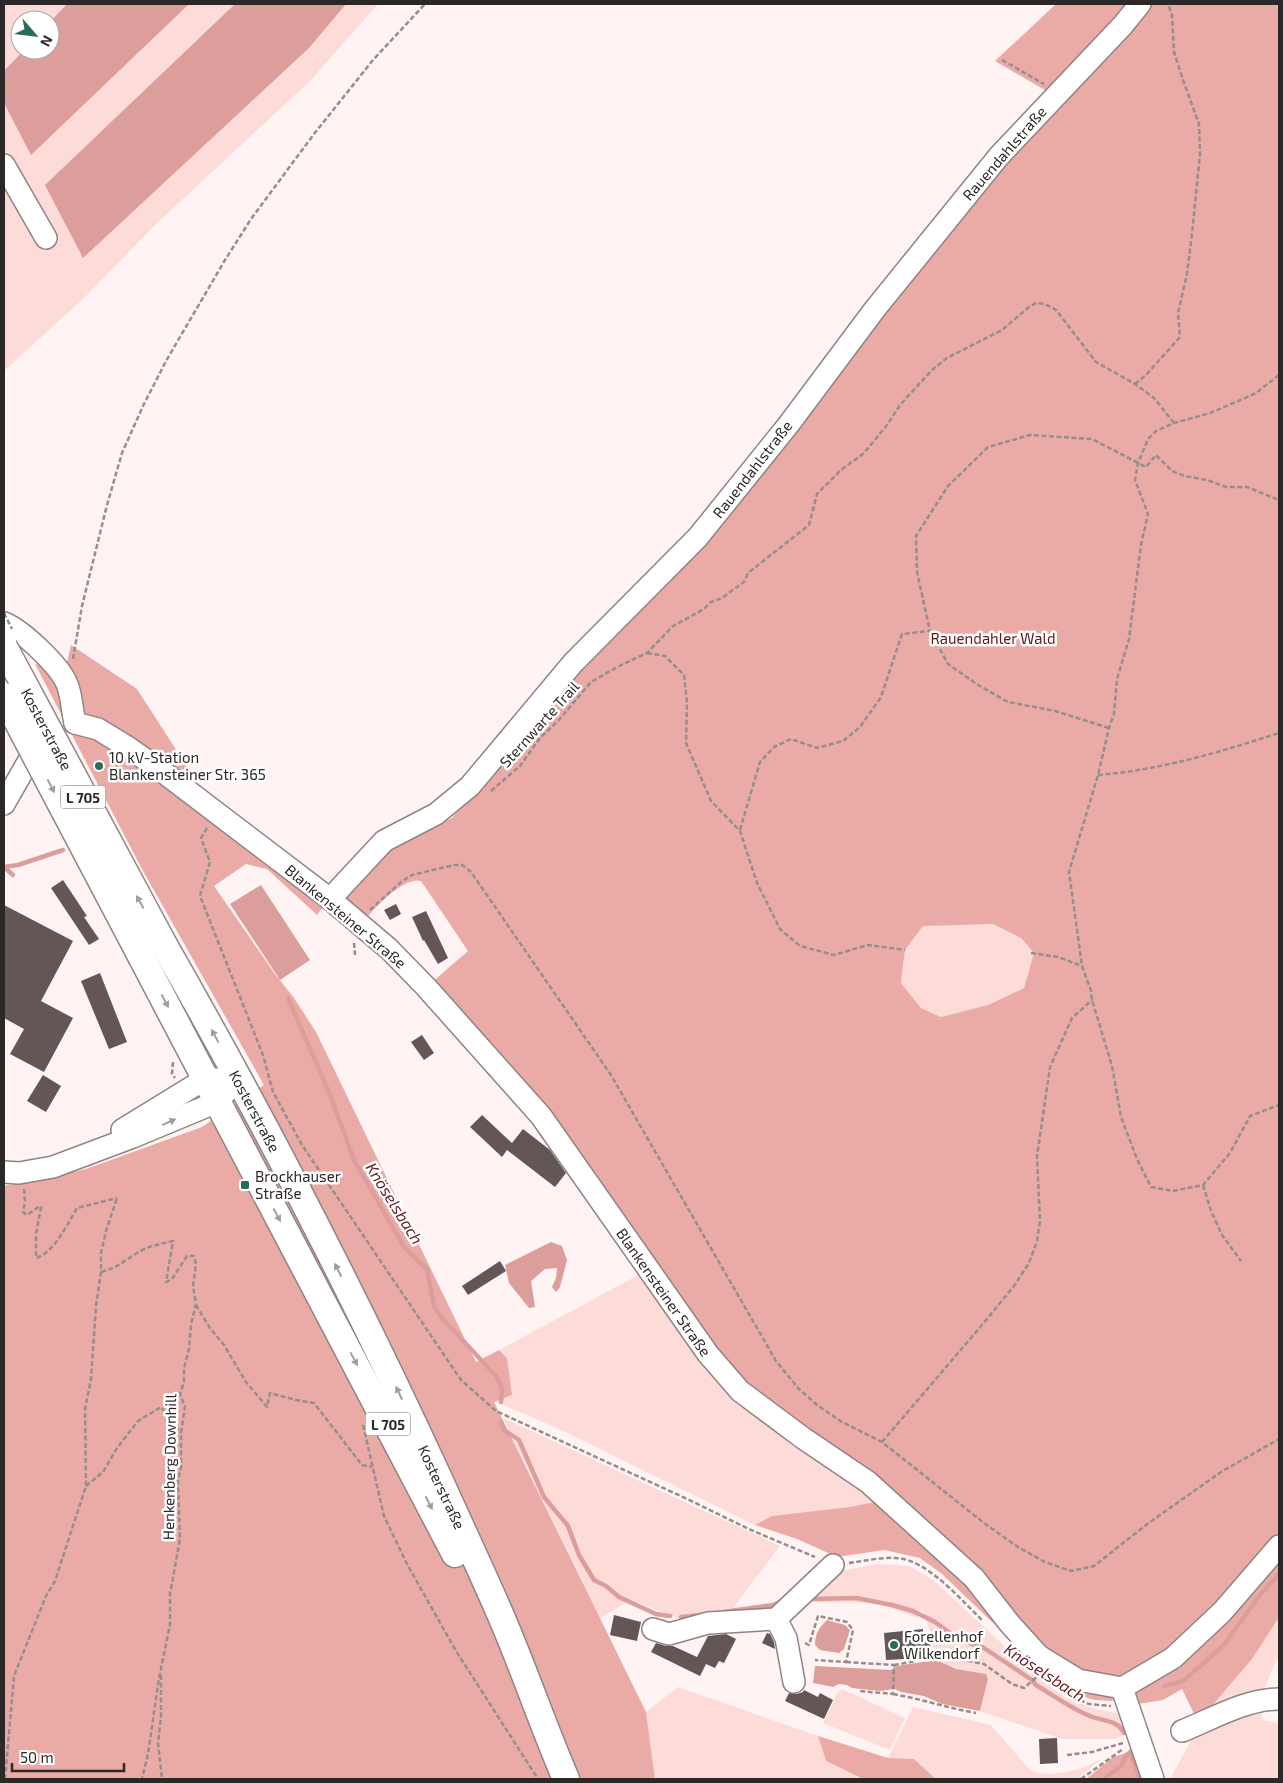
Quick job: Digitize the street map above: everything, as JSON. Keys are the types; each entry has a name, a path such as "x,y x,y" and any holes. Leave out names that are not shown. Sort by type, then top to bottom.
{"main road":[{"name":"Kosterstraße","path":"4,647 81,794 153,951 205,1079 399,1444 542,1723"},
{"name":"Kosterstraße","path":"4,696 153,951 210,1026 309,1211 394,1382 505,1625 542,1723 566,1779"}],"street":[{"name":"Rauendahlstraße","path":"330,899 384,841 436,814 470,786 573,663 698,538 789,424 881,301 998,156 1123,25 1140,4"},
{"path":"4,165 46,238"},
{"path":"4,623 37,646 61,674 68,685 74,723 54,732 36,748 4,804"},
{"name":"Blankensteiner Straße","path":"74,723 98,729 129,748 330,899 389,949 426,987 540,1116 708,1354 740,1391 803,1438 868,1482 974,1578 1010,1624 1040,1656 1078,1680 1125,1696"},
{"path":"75,1159 205,1079 238,1079"},
{"path":"7,1173 19,1173 53,1167 133,1137 218,1102 238,1079"},
{"path":"1153,1779 1125,1696 1173,1658 1222,1612 1279,1546"},
{"path":"653,1629 669,1634 708,1623 776,1619 833,1565"},
{"path":"776,1619 786,1638 794,1682"},
{"path":"1182,1730 1266,1699 1279,1699"}],"path":[{"path":"68,685 82,606 114,479 122,453 166,361 225,260 251,220 314,134 373,60 425,4"},
{"path":"1134,384 1146,375 1180,337 1178,314 1187,274 1200,154 1199,124 1182,80 1174,52 1172,15 1168,4"},
{"path":"1002,60 1059,92"},
{"name":"Sternwarte Trail","path":"485,794 499,785 520,766 540,738 559,720 591,682 647,653 673,626 704,609 711,602 722,598 744,582 748,574 809,524 817,494 841,470 864,453 887,425 900,405 932,370 947,358 1002,330 1036,303 1045,304 1056,310 1096,362 1154,398 1174,423"},
{"path":"1279,375 1244,399 1210,413 1174,423 1156,431 1148,439 1138,463 1135,480 1148,514 1141,545 1130,639 1117,679 1114,714 1069,872 1082,966 1112,1066 1121,1117 1137,1160 1151,1187 1172,1192 1203,1185 1230,1153 1250,1116 1279,1104"},
{"path":"1109,728 1055,712 1008,702 978,685 948,664 930,631 917,572 916,536 948,486 988,447 1030,436 1092,439 1146,467 1156,455 1172,471 1185,476 1207,480 1226,487 1247,487 1279,500"},
{"path":"740,831 760,762 774,747 791,739 817,748 843,741 860,727 881,696 902,634 930,631"},
{"path":"647,653 665,656 684,675 687,702 686,743 711,801 740,831 757,883 780,929 800,946 834,955 868,945 905,950"},
{"path":"1098,774 1127,772 1175,763 1279,733"},
{"path":"204,832 201,838 210,862 200,896 263,1055 273,1092 302,1145 461,1380 496,1411 751,1530 833,1565 897,1558 920,1565 937,1577 985,1623"},
{"path":"358,922 379,900 412,875 446,866 462,865 471,872 611,1075 776,1361 798,1388 818,1404 842,1422 882,1442 984,1523 1018,1547 1045,1562 1071,1571 1094,1566 1150,1522 1221,1472 1279,1439"},
{"path":"1031,953 1058,957 1082,966"},
{"path":"882,1442 1014,1286 1029,1263 1040,1221 1037,1156 1050,1067 1072,1018 1092,1000"},
{"path":"5,1779 14,1676 46,1596 56,1581 86,1486 86,1409 91,1379 96,1306 101,1272 101,1253 117,1198 78,1208 52,1247 44,1256 36,1258 36,1234 41,1207 27,1215 23,1212 25,1202 24,1189 7,1173"},
{"path":"1203,1185 1211,1211 1222,1235 1242,1261"},
{"name":"Henkenberg Downhill","path":"101,1272 121,1265 138,1252 172,1241 166,1282 172,1279 187,1256 194,1256 196,1264 193,1286 196,1304 184,1368 184,1381 180,1395 185,1406 181,1433 182,1461 178,1482 180,1539 170,1594 170,1625 142,1779"},
{"path":"196,1304 246,1382 267,1407 270,1393 314,1403 362,1465 372,1467"},
{"path":"86,1486 103,1472 116,1448 138,1421 162,1407 181,1433"},
{"path":"362,1420 384,1516 407,1564 456,1652 538,1779"},
{"path":"786,1638 809,1645 818,1616 847,1622 854,1630 846,1662"},
{"path":"938,1655 984,1664 1012,1684 1024,1688 1036,1678"},
{"path":"815,1660 894,1665 916,1662"},
{"path":"893,1694 894,1665"},
{"path":"161,1671 162,1691 158,1743 162,1779"},
{"path":"859,1692 893,1694 976,1713"},
{"path":"1075,1697 1089,1704 1104,1707 1125,1696"},
{"path":"1068,1755 1092,1752 1139,1738"},
{"path":"1082,1779 1139,1738"}],"shaded area":[{"path":"4,4 378,4 310,81 156,224 85,297 4,371"},
{"path":"67,4 189,4 31,155 4,103 4,71 14,60 60,60 60,11"},
{"path":"235,4 346,4 309,48 83,258 45,185"},
{"path":"261,885 310,960 280,980 230,904"},
{"path":"993,924 1021,938 1034,953 1024,988 988,1005 941,1017 921,1008 901,983 905,950 923,925"},
{"path":"551,1242 562,1246 567,1260 560,1287 556,1292 552,1287 556,1278 557,1268 545,1269 531,1281 535,1307 529,1308 509,1283 505,1265"},
{"path":"644,1272 880,1501 850,1507 772,1516 755,1525 557,1428 494,1401 512,1395 507,1358 499,1350"},
{"path":"503,1418 780,1546 733,1608 678,1618 631,1600 600,1618"},
{"path":"877,1564 909,1566 933,1580 1038,1677 1064,1697 1095,1709 1121,1714 1130,1731 1115,1739 1062,1739 980,1711 988,1680 986,1674 956,1669 936,1660 930,1631 922,1608 917,1618 877,1603 806,1602 830,1567 846,1570"},
{"path":"1279,1617 1279,1660 1277,1659 1261,1696 1197,1723"},
{"path":"827,1620 845,1625 850,1630 844,1649 839,1653 820,1650 815,1645 818,1631"},
{"path":"936,1660 956,1669 986,1674 988,1679 980,1711 942,1704 924,1696 901,1692 895,1689 880,1691 852,1688 839,1684 833,1687 813,1683 815,1666 891,1670 896,1666"},
{"path":"678,1687 818,1736 826,1761 863,1779 655,1779 646,1712"},
{"path":"842,1689 905,1718 890,1750 823,1723 838,1692"},
{"path":"1261,1700 1262,1720 1279,1723 1279,1779 1170,1779 1199,1726"},
{"path":"913,1707 991,1725 1030,1770 1038,1773 1057,1774 1076,1770 1101,1759 1077,1779 936,1779 914,1759 888,1758"}],"green space":[{"path":"1056,4 1135,4 1050,93 995,61"},
{"name":"Rauendahler Wald","path":"1148,4 1279,4 1279,1617 1252,1659 1198,1722 1182,1689 1163,1700 1138,1704 1045,1652 744,1384 431,983 468,951 421,881 407,883 399,887 377,906 367,918 343,900 388,848 452,818 1001,158","holes":["993,924 1021,938 1034,953 1024,988 988,1005 941,1017 921,1008 901,983 905,950 923,926"]},
{"path":"71,645 137,689 211,804 225,833 325,904 317,915 267,869 246,864 214,886 316,1032 476,1362 499,1350 507,1358 512,1395 494,1402 646,1712 655,1779 4,1779 4,1186 86,1169 202,1127 264,1085 143,871 35,664 65,671"},
{"path":"880,1501 926,1538 1006,1627 1112,1695 1113,1701 1084,1697 1043,1671 942,1574 920,1558 884,1550 837,1557 797,1539 755,1525 772,1516 850,1507"},
{"path":"818,1736 888,1758 914,1759 936,1779 863,1779 826,1761"},
{"path":"1135,1750 1145,1779 1086,1779 1113,1757"}],"building":[{"path":"63,880 87,916 84,917 99,939 89,945 51,888"},
{"path":"396,904 401,914 390,920 384,910"},
{"path":"4,905 73,941 41,1001 73,1018 44,1072 10,1054 24,1029 4,1018"},
{"path":"426,911 448,958 438,964 423,941 412,917"},
{"path":"100,973 127,1042 109,1049 81,981"},
{"path":"422,1035 434,1053 424,1060 411,1042"},
{"path":"43,1075 61,1086 46,1112 27,1101"},
{"path":"482,1115 512,1143 523,1129 550,1150 566,1173 555,1187 507,1150 502,1157 470,1127"},
{"path":"500,1261 506,1271 468,1295 462,1286"},
{"path":"614,1615 641,1622 637,1641 610,1635"},
{"path":"923,1629 923,1634 929,1634 931,1651 905,1654 905,1659 886,1660 884,1633"},
{"path":"767,1633 770,1634 774,1642 775,1649 762,1643"},
{"path":"726,1634 736,1639 724,1663 719,1661 715,1668 706,1664 700,1676 651,1652 656,1643 673,1646 697,1657 708,1636"},
{"path":"804,1690 818,1697 820,1693 833,1700 824,1719 785,1701 789,1693 797,1694"},
{"path":"1057,1738 1058,1763 1040,1764 1039,1739"}],"waterway":[{"name":"Knöselsbach","path":"4,867 18,865 63,850"},
{"path":"4,867 13,875"},
{"name":"Knöselsbach","path":"288,998 330,1095 354,1160 404,1247 427,1269 434,1306 440,1316 497,1377 502,1388 501,1402"},
{"name":"Knöselsbach","path":"501,1422 504,1430 519,1440 544,1497 568,1526 579,1555 594,1580 606,1586 619,1597 656,1614 670,1616"},
{"path":"1165,1686 1183,1681 1223,1646 1260,1595 1279,1574"},
{"name":"Knöselsbach","path":"809,1599 856,1598 913,1611 935,1622 958,1639 984,1648 1032,1680 1036,1685 1070,1706 1084,1714 1114,1723 1124,1733"},
{"name":"Knöselsbach","path":"723,1612 773,1605 782,1601"},
{"name":"Knöselsbach","path":"681,1617 701,1615"},
{"path":"1104,1779 1121,1766 1130,1752 1140,1779"}],"place":[{"name":"10 kV-Station Blankensteiner Str. 365","path":"99,766"},
{"name":"Brockhauser Straße","path":"245,1185"},
{"name":"Forellenhof Wilkendorf","path":"894,1645"}]}
